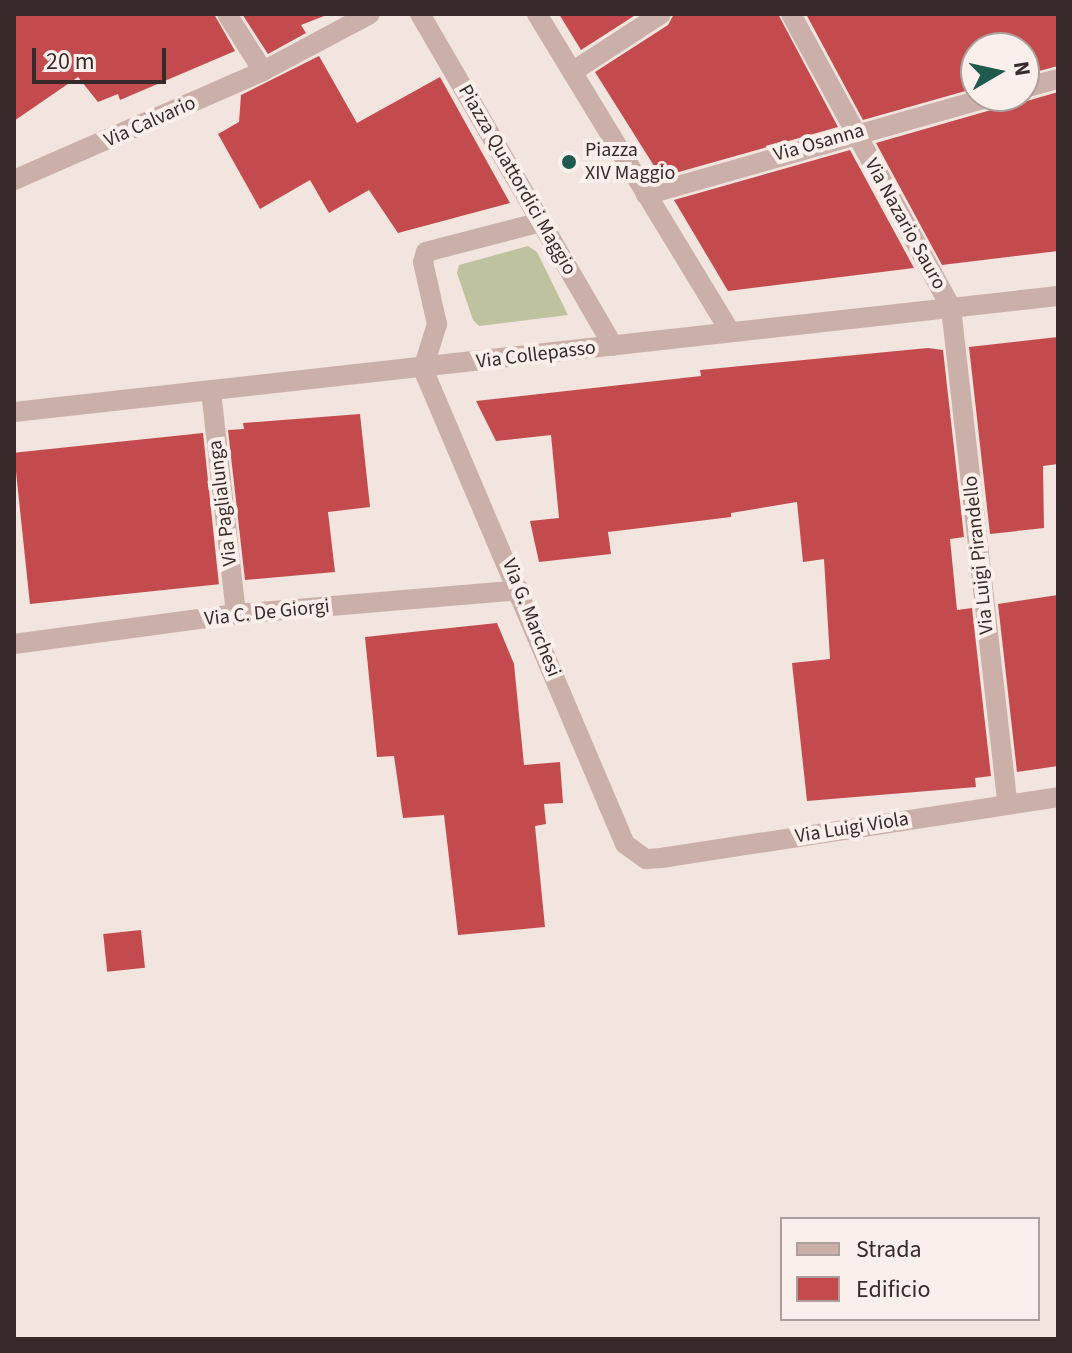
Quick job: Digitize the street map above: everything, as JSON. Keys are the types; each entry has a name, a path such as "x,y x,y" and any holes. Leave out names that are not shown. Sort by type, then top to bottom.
{"street":[{"path":"227,14 263,71"},
{"name":"Via Calvario","path":"14,180 263,71 370,14"},
{"name":"Piazza Quattordici Maggio","path":"420,14 613,346"},
{"path":"537,14 730,332"},
{"path":"572,72 661,14"},
{"name":"Via Nazario Sauro","path":"791,14 951,308"},
{"name":"Via Osanna","path":"646,195 856,132 960,105"},
{"path":"423,369 437,324 423,262 426,252 541,222"},
{"name":"Via Collepasso","path":"14,412 423,369 1058,296"},
{"name":"Via Luigi Pirandello","path":"951,308 1007,803"},
{"name":"Via G. Marchesi","path":"423,369 520,590 612,819 625,844 646,859"},
{"name":"Via Paglialunga","path":"211,391 236,614"},
{"name":"Via C. De Giorgi","path":"14,644 236,614 520,590"},
{"name":"Via Luigi Viola","path":"646,859 1058,797"}],"green space":[{"path":"528,246 537,252 568,315 479,326 473,320 457,273 459,265"}],"building":[{"path":"14,14 214,14 235,51 120,100 118,94 98,102 78,77 14,121"},
{"path":"242,14 324,16 301,25 306,33 268,54"},
{"path":"559,14 637,14 581,50"},
{"path":"674,14 778,14 838,127 661,177 595,72 668,25"},
{"path":"806,14 1058,14 1058,66 1040,71 1040,32 960,32 960,93 863,120"},
{"path":"319,56 357,123 440,77 510,203 398,233 369,190 329,213 310,180 260,209 218,134 239,122 241,95"},
{"path":"1058,92 1058,251 942,265 876,143 984,112 1040,112 1040,97"},
{"path":"850,150 914,268 728,291 674,200"},
{"path":"1058,337 1058,464 1043,466 1044,528 990,534 969,347"},
{"path":"928,348 943,350 964,537 950,539 957,610 972,608 991,776 975,778 976,787 807,801 792,663 830,659 824,559 803,562 797,502 731,513 731,517 608,532 611,554 539,562 530,521 559,518 551,435 496,441 476,401 701,376 700,370"},
{"path":"360,414 370,507 328,512 335,572 245,580 228,430 244,429 243,423"},
{"path":"203,433 219,584 30,604 14,453"},
{"path":"1058,595 1058,766 1017,772 998,604"},
{"path":"497,623 514,664 524,765 560,762 563,803 544,804 546,824 535,826 545,927 458,935 444,815 403,818 394,756 377,757 365,637"},
{"path":"141,930 145,968 107,972 103,934"}],"place":[{"name":"Piazza XIV Maggio","path":"569,162"}]}
